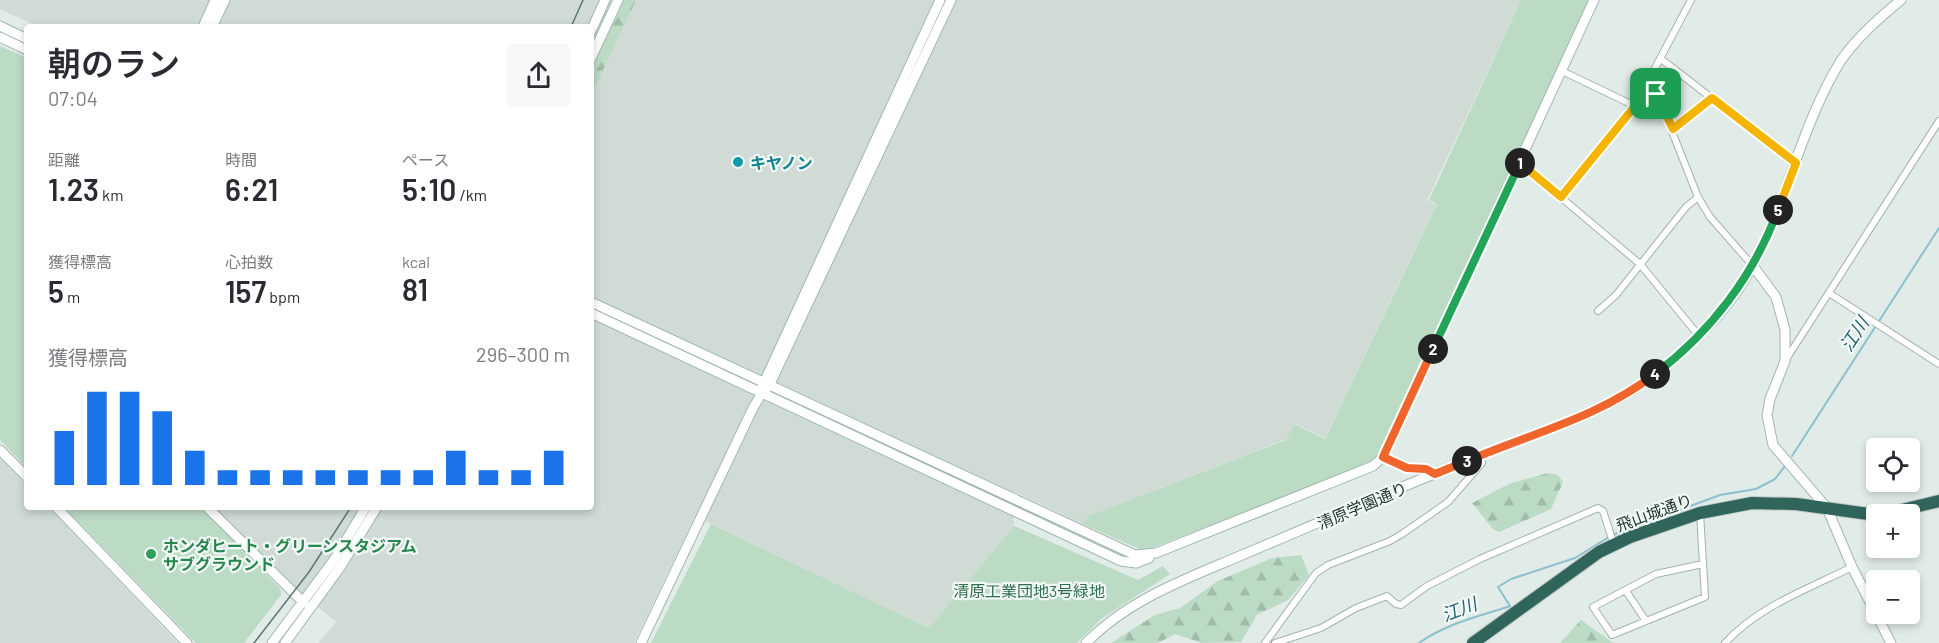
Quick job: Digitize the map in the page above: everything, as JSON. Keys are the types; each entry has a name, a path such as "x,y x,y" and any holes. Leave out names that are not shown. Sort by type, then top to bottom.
{"highway":[{"path":"1920,506 1939,501"},
{"name":"飛山城通り","path":"1473,643 1567,573 1614,545 1700,513 1752,502 1796,504 1866,514"}],"street":[{"path":"204,24 215,0"},
{"path":"213,24 225,0"},
{"path":"594,25 606,0"},
{"path":"594,52 618,0"},
{"path":"764,387 940,0"},
{"path":"641,643 951,0"},
{"path":"594,303 1121,561 1131,563 1144,561 1156,553 1373,466 1383,457 1594,0"},
{"path":"1561,197 1635,106 1691,0"},
{"name":"清原学園通り","path":"1086,643 1105,624 1158,591 1480,455 1563,426 1616,401 1660,371 1699,336 1728,303 1753,266 1773,224 1815,109 1841,60 1882,15 1901,0"},
{"path":"0,26 24,38"},
{"path":"0,37 24,49"},
{"path":"1661,59 1796,163"},
{"path":"1562,71 1635,106 1663,109"},
{"path":"1648,84 1673,129 1698,196 1710,217 1767,281 1782,314 1785,330 1785,361"},
{"path":"1673,129 1712,98"},
{"path":"1891,643 1852,567 1827,508 1773,444 1769,430 1770,399 1785,361 1939,121"},
{"path":"1519,162 1640,264 1699,336"},
{"path":"1598,311 1616,295 1686,207 1698,196"},
{"path":"1829,293 1939,364"},
{"path":"594,314 764,387"},
{"path":"0,450 24,474"},
{"path":"1265,643 1316,573 1328,565 1390,541 1448,502 1482,463 1480,455"},
{"path":"1383,457 1407,468 1426,469 1435,474"},
{"path":"1275,643 1320,628 1381,597 1387,596 1396,604 1401,604 1427,586 1480,559 1598,508 1603,511 1614,545"},
{"path":"59,510 187,643"},
{"path":"210,510 303,603"},
{"path":"272,643 303,603 364,510"},
{"path":"285,643 342,566 375,510"},
{"path":"1700,513 1706,597 1612,635 1593,607 1656,574 1703,564"},
{"path":"1725,643 1767,608 1852,567"},
{"path":"1626,591 1646,621"}],"shaded area":[{"path":"0,0 1521,0 1427,200 1436,205 1325,438 1294,423 1287,439 1088,516 1083,524 1013,491 1014,526 929,628 695,516 634,643 318,643 336,622 286,581 217,510 594,510 594,24 32,24 0,9"},
{"path":"0,458 24,483 24,510 51,510 178,643 0,643"}],"green space":[{"path":"623,0 636,0 594,90 594,63"},
{"path":"1521,0 1590,0 1379,456 1369,464 1144,551 1083,524 1088,516 1286,440 1294,424 1325,439 1437,204 1429,200"},
{"path":"0,46 24,57 24,465 0,440"},
{"path":"1548,473 1558,475 1563,482 1551,509 1499,532 1493,529 1472,503 1511,483"},
{"path":"67,510 204,510 281,590 281,595 244,643 196,643"},
{"name":"清原工業団地3号緑地","path":"711,524 929,628 1014,526 1138,580 1163,566 1170,574 1101,619 1077,643 651,643"},
{"path":"1301,555 1309,575 1288,600 1257,615 1241,642 1202,643 1175,634 1158,643 1111,643 1155,615 1180,608 1218,581 1272,558"},
{"path":"1581,620 1613,643 1560,643"}],"waterway":[{"name":"江川","path":"1792,456 1939,228"},
{"name":"江川","path":"1612,535 1720,495 1756,489 1775,479 1785,466"},
{"name":"江川","path":"1419,643 1452,625 1510,606 1498,587 1511,579 1575,558 1609,537"}],"tram line":[{"path":"572,24 583,0"},
{"path":"254,643 309,572 349,510"}],"place":[{"name":"キヤノン","path":"738,162"},
{"name":"ホンダヒート・グリーンスタジアム サブグラウンド","path":"151,554"}],"route":[{"path":"1648,84 1656,94 1673,129 1712,98 1796,163 1773,224 1753,266 1728,303 1680,355 1660,371 1641,386 1584,417 1435,474 1426,469 1407,468 1383,457 1519,162 1561,197 1635,106 1648,84"}]}
